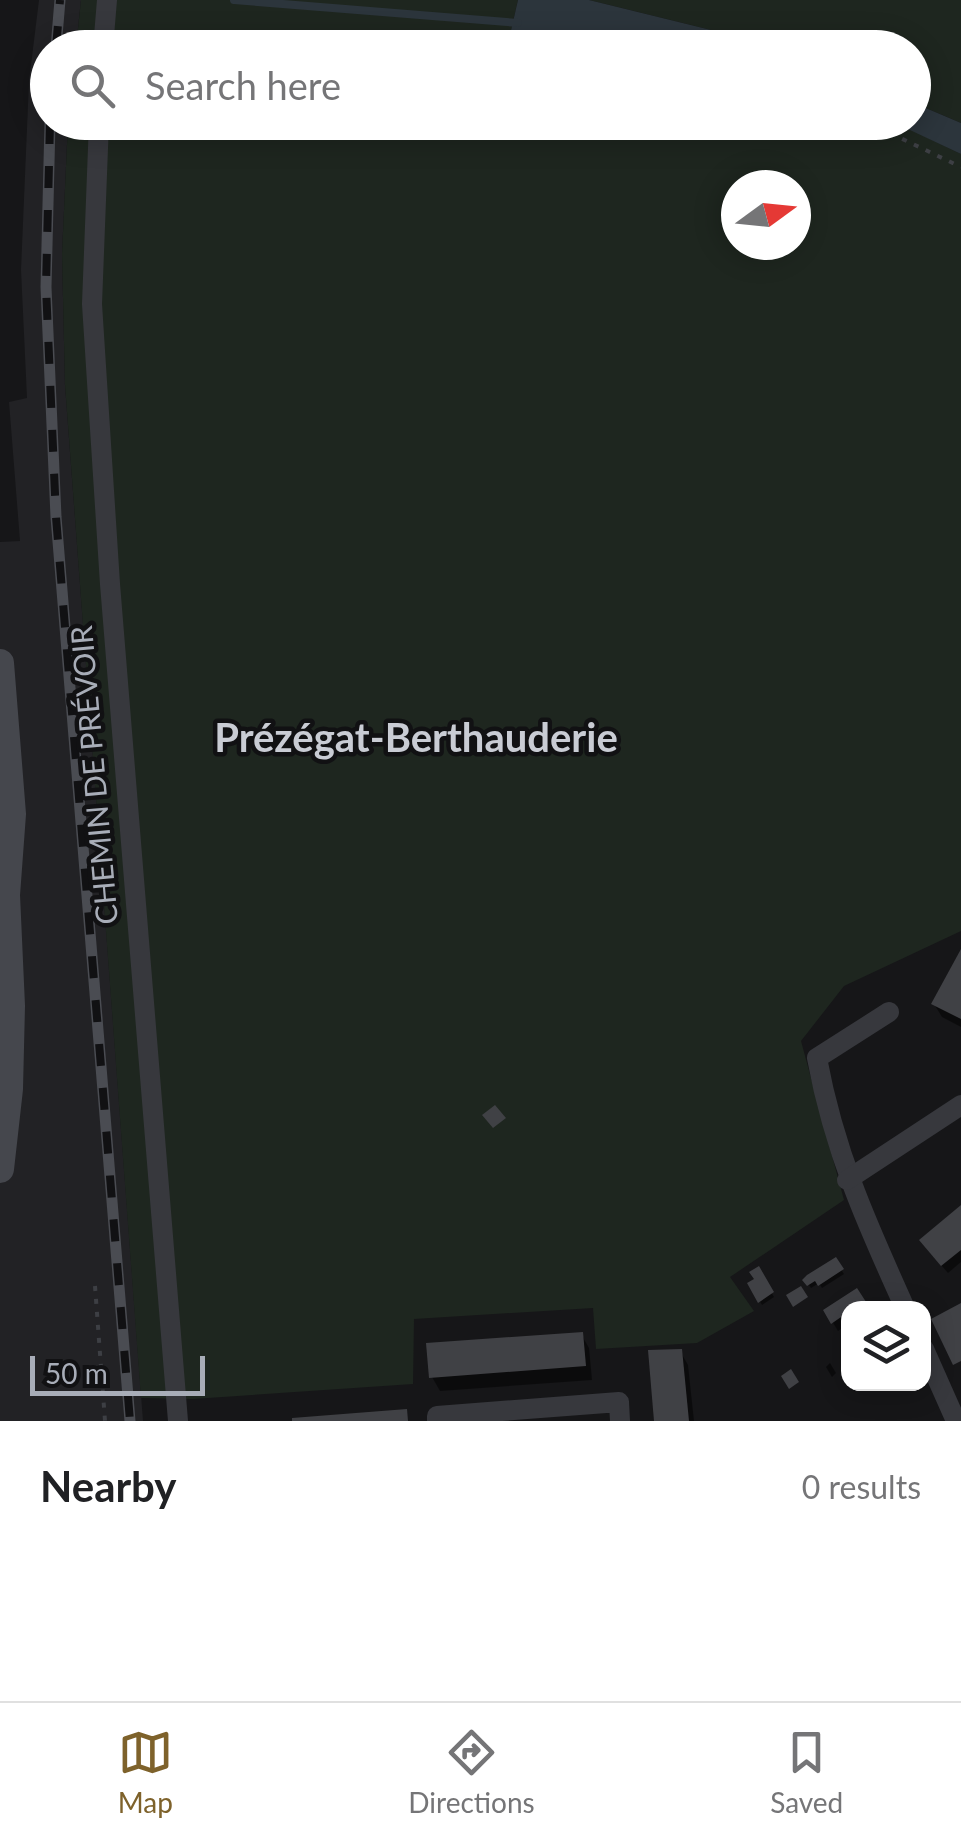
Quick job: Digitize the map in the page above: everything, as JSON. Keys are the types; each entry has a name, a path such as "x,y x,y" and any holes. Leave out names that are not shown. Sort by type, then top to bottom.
{"main road":[{"path":"0,663 12,814 3,881 11,1006 0,1169"}],"street":[{"path":"105,30 108,0"},
{"name":"CHEMIN DE PRÉVOIR","path":"98,140 92,304 113,623 178,1421"},
{"path":"889,1012 817,1058 829,1124 847,1180 902,1301"},
{"path":"847,1180 961,1105"},
{"path":"931,1365 956,1421"},
{"path":"437,1421 436,1416 619,1402 620,1421"}],"path":[{"path":"904,140 961,167"},
{"path":"95,1286 105,1421"}],"shaded area":[{"path":"39,0 81,0 78,30 35,30"},
{"path":"81,0 518,0 511,30 78,30"},
{"path":"518,0 589,0 711,30 511,30"},
{"path":"589,0 961,0 961,123 931,110 931,30 711,30"},
{"path":"30,73 30,140 67,140 62,254 65,385 143,1421 0,1421 0,542 20,541 9,402 27,398 21,270"},
{"path":"931,110 961,123 961,154 931,140"},
{"path":"931,139 961,154 961,931 844,986 801,1041 844,1200 730,1277 754,1311 697,1343 596,1349 593,1308 414,1319 413,1384 193,1399 141,1398 65,385 62,254 67,140"}],"building":[{"path":"961,949 961,1019 931,1004"},
{"path":"495,1105 506,1118 493,1128 482,1115"},
{"path":"961,1205 961,1250 941,1266 919,1240"},
{"path":"836,1257 844,1269 818,1286 815,1281 807,1286 802,1280 807,1275"},
{"path":"759,1266 774,1292 758,1303 747,1283 754,1279 749,1272"},
{"path":"801,1286 808,1297 793,1307 786,1295"},
{"path":"857,1288 865,1301 841,1301 841,1317 831,1324 823,1310"},
{"path":"961,1303 961,1361 953,1365 931,1319"},
{"path":"583,1332 586,1366 429,1378 426,1343"},
{"path":"682,1349 689,1421 654,1421 648,1350"},
{"path":"791,1369 799,1382 789,1389 781,1376"},
{"path":"407,1409 408,1421 292,1421 292,1418"}],"waterway":[{"path":"234,0 518,23"}],"railway":[{"path":"58,30 60,0"},
{"path":"50,140 46,287 56,517 130,1421"}],"district":[{"name":"Prézégat-Berthauderie","path":"416,738"}]}
